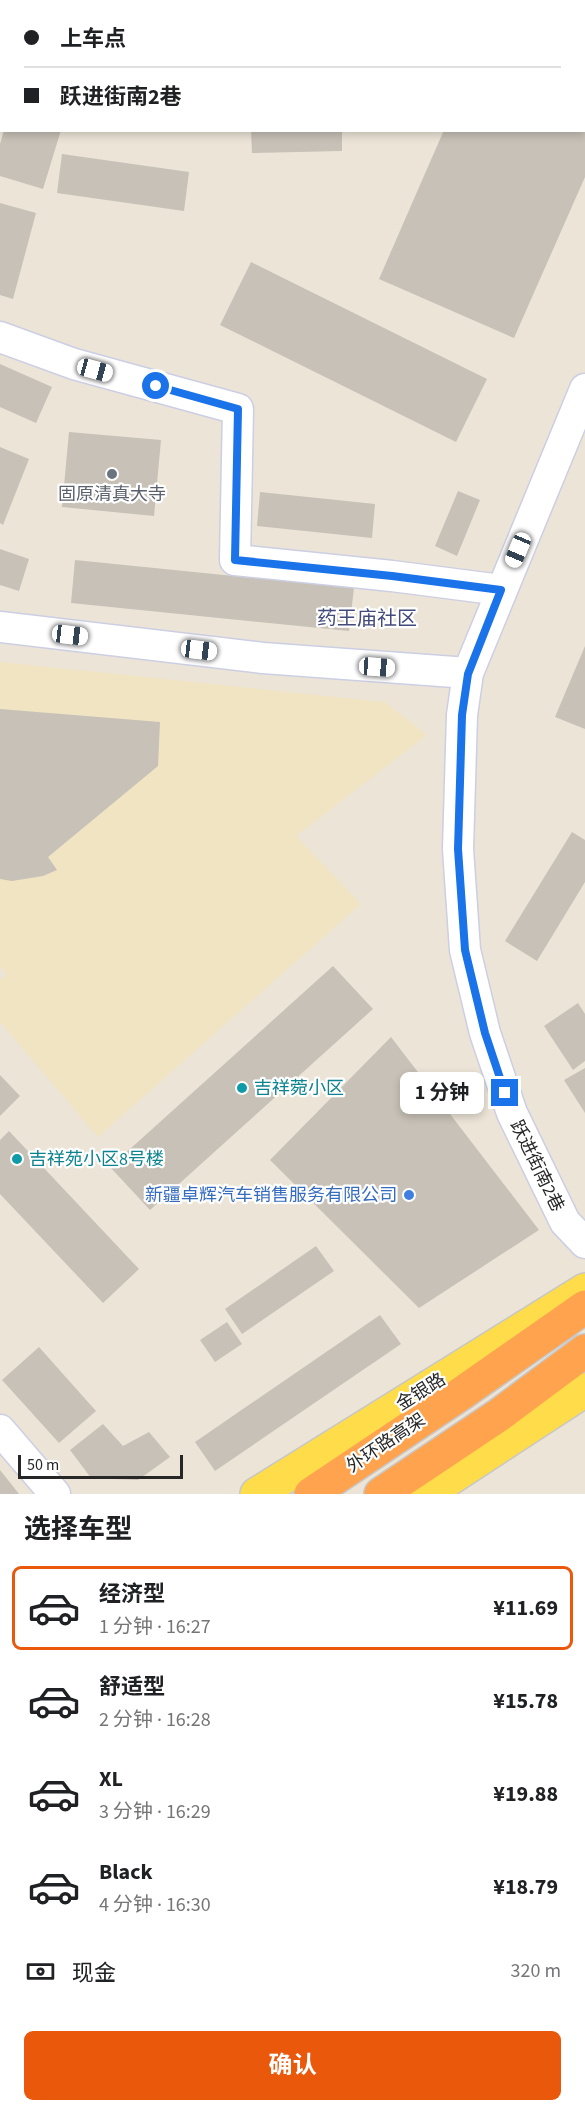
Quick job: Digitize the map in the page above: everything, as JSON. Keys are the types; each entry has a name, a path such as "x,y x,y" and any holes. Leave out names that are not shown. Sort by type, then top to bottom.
{"highway":[{"name":"外环路高架","path":"311,1494 585,1307"},
{"path":"381,1494 499,1415 585,1351"},
{"path":"412,1494 499,1415"},
{"path":"293,1494 350,1468"}],"main road":[{"name":"金银路","path":"257,1494 585,1290"},
{"path":"426,1494 585,1390"}],"street":[{"path":"0,337 74,364 238,409 235,560 501,590"},
{"name":"跃进街南2巷","path":"585,390 468,674 462,715 458,849 465,950 485,1033 512,1113 565,1222 585,1243"},
{"path":"0,627 263,658 468,674"},
{"path":"0,1430 55,1494"}],"shaded area":[{"path":"0,662 385,702 427,735 296,836 361,904 98,1137 0,1022 0,980 7,974 0,967"}],"building":[{"path":"3,132 60,132 43,189 0,176 0,144"},
{"path":"251,132 342,132 342,151 252,153"},
{"path":"443,132 585,132 585,177 514,338 379,279"},
{"path":"62,154 189,172 184,211 57,193"},
{"path":"0,203 36,213 13,299 0,295"},
{"path":"251,262 487,379 456,442 220,325"},
{"path":"0,364 52,387 36,423 0,407"},
{"name":"固原清真大寺","path":"69,432 161,440 154,516 62,507"},
{"path":"0,447 29,459 3,525 0,523"},
{"path":"458,491 480,500 457,556 435,546"},
{"path":"260,492 375,504 372,538 257,526"},
{"path":"0,549 29,559 19,591 0,585"},
{"path":"75,560 354,588 349,631 71,603"},
{"path":"585,646 585,729 555,717"},
{"path":"0,709 160,722 158,766 48,857 57,870 43,876 12,881 0,879"},
{"path":"572,832 585,840 585,882 537,961 505,941"},
{"name":"吉祥菀小区","path":"333,966 373,1009 150,1210 110,1167"},
{"path":"578,1003 585,1014 585,1061 573,1070 544,1026"},
{"name":"新疆卓辉汽车销售服务有限公司","path":"391,1037 539,1230 419,1308 270,1160"},
{"path":"585,1068 585,1113 564,1080"},
{"path":"0,1075 20,1096 0,1116"},
{"path":"9,1131 139,1269 103,1303 0,1194 0,1140"},
{"path":"316,1246 334,1271 242,1334 225,1309"},
{"path":"380,1315 401,1344 215,1471 195,1442"},
{"path":"227,1322 242,1344 215,1362 200,1340"},
{"path":"39,1347 96,1411 59,1443 2,1380"},
{"path":"103,1424 123,1446 149,1432 170,1457 138,1480 91,1478 70,1450"},
{"path":"0,1470 12,1485 19,1494 0,1494"}],"place":[{"name":"固原清真大寺","path":"112,474"},
{"name":"吉祥菀小区","path":"242,1088"},
{"name":"吉祥苑小区8号楼","path":"17,1159"},
{"name":"新疆卓辉汽车销售服务有限公司","path":"409,1195"}],"district":[{"name":"药王庙社区","path":"367,619"}],"route":[{"path":"156,386 238,409 235,560 501,590 468,674 462,715 458,849 465,950 485,1033 505,1093"}]}
